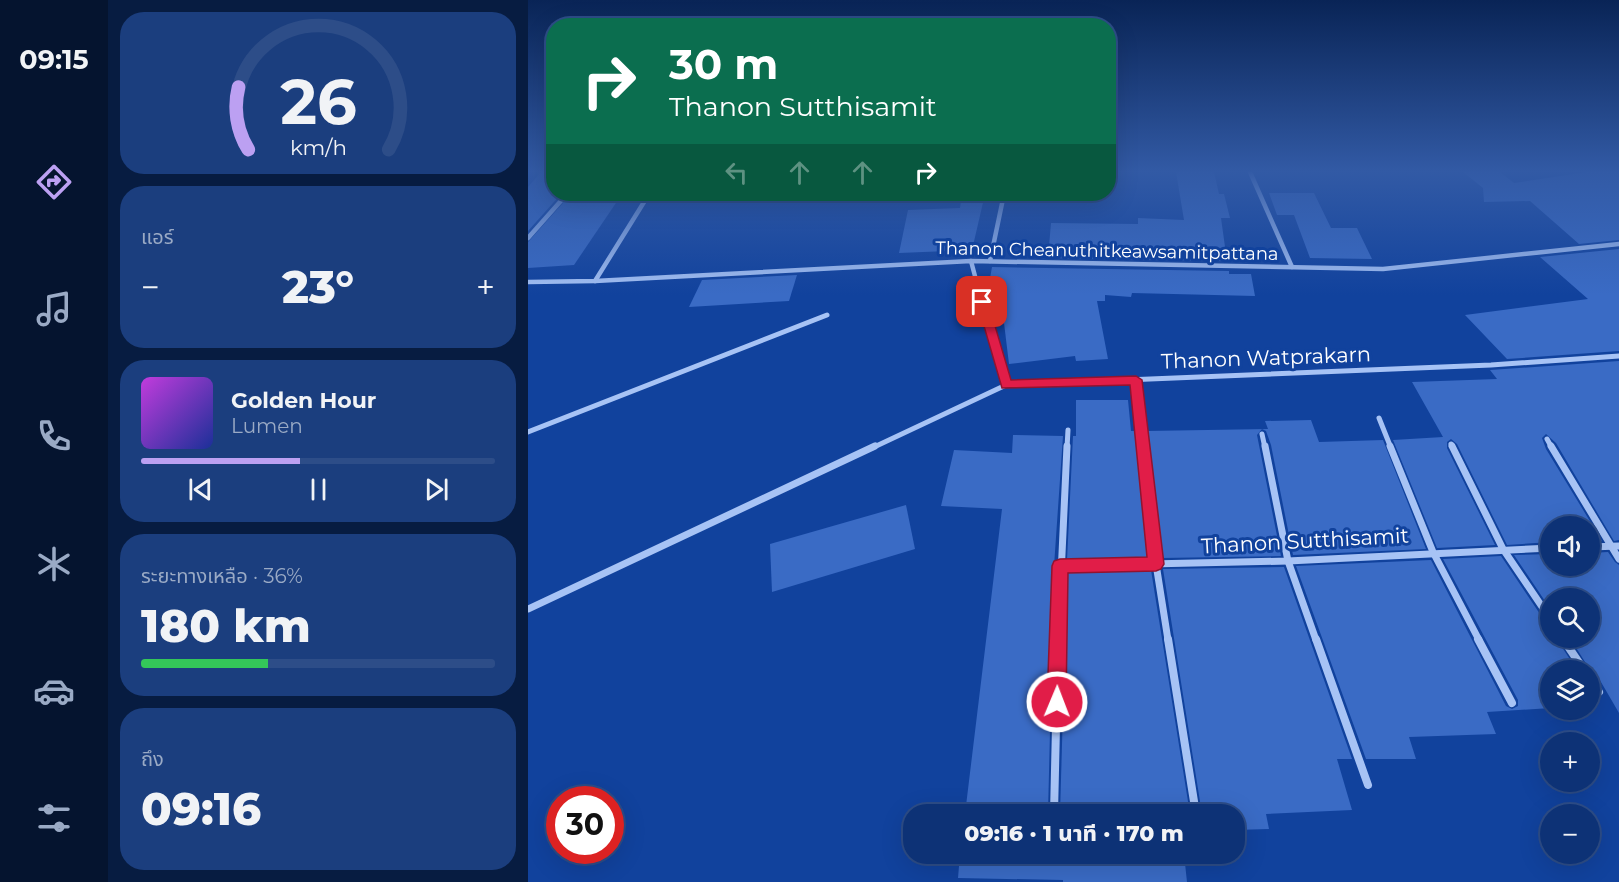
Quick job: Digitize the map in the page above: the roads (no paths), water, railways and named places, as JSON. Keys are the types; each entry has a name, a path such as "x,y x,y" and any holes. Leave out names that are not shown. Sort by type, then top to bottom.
{"street":[{"path":"528,238 550,213"},
{"path":"595,281 637,213"},
{"path":"990,261 1000,213"},
{"path":"1268,213 1292,267"},
{"name":"Thanon Cheanuthitkeawsamitpattana","path":"528,282 595,281 971,261 1383,269 1619,244"},
{"path":"528,609 1006,385 971,261"},
{"path":"528,432 827,315"},
{"name":"Thanon Watprakarn","path":"1006,385 1491,366 1619,356"},
{"path":"1136,380 1156,564 1194,804"},
{"path":"1379,418 1433,552 1512,704"},
{"path":"1054,804 1060,566 1068,430"},
{"path":"1262,434 1288,561 1368,785"},
{"path":"1547,439 1619,559"},
{"path":"1451,444 1503,549 1540,604"},
{"path":"1600,546 1619,546"},
{"name":"Thanon Sutthisamit","path":"1060,566 1288,561 1540,548"}]}
